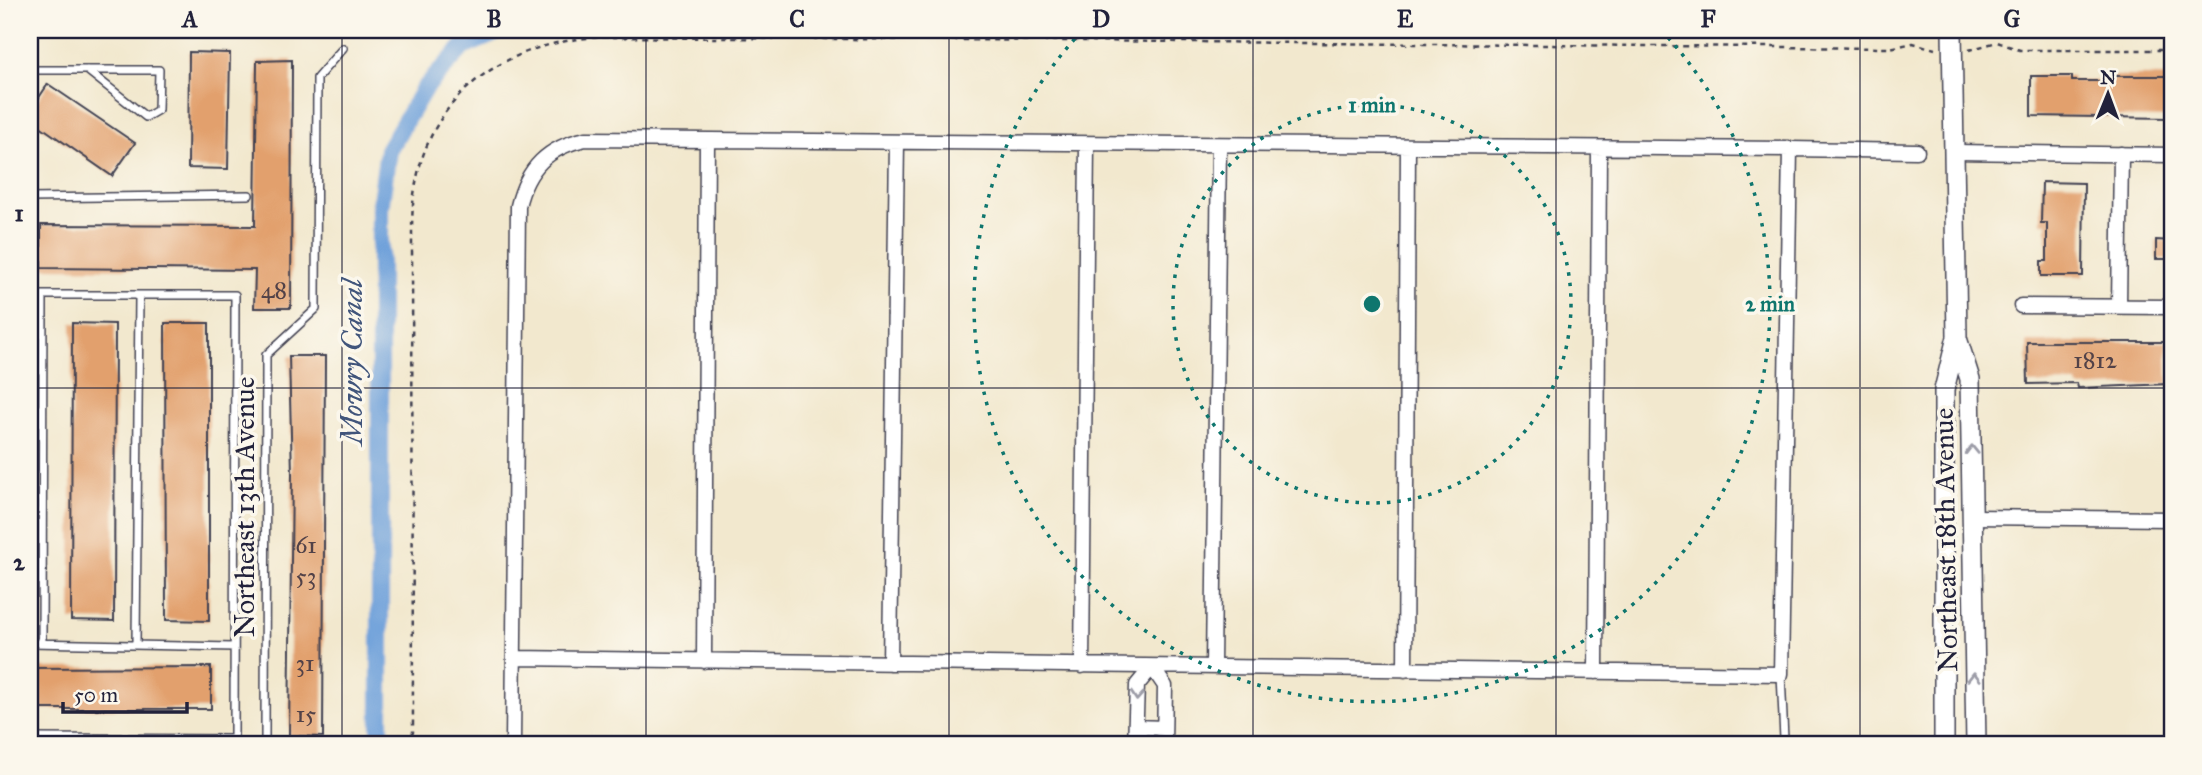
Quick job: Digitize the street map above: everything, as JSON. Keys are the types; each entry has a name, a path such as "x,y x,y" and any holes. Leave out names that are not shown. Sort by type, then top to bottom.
{"street":[{"name":"Northeast 18th Avenue","path":"1944,745 1944,390 1957,337 1956,40"},
{"path":"513,745 519,206 523,187 533,168 566,143 586,139 1917,151"},
{"path":"704,661 707,140"},
{"path":"890,663 897,142"},
{"path":"1082,666 1087,144"},
{"path":"1213,667 1219,146"},
{"path":"1405,670 1408,148"},
{"path":"514,658 1781,674 1790,149"},
{"path":"1596,672 1599,150"},
{"path":"1956,152 2172,155"},
{"path":"2119,306 2121,154"},
{"path":"2021,306 2172,307"},
{"name":"Northeast 18th Avenue","path":"1957,337 1970,379 1976,745"},
{"path":"1973,517 2172,519"},
{"path":"1135,745 1137,685 1153,667"},
{"path":"1153,667 1165,686 1164,745"},
{"path":"1136,727 1164,728"}],"lane":[{"name":"Northeast 13th Avenue","path":"265,745 266,355 316,309 317,78 343,48"},
{"path":"30,70 87,70 159,70 158,110 146,117 87,70"},
{"path":"30,198 249,195"},
{"path":"30,295 235,295 234,742 30,738"},
{"path":"41,643 43,295"},
{"path":"136,645 139,295"},
{"path":"30,643 234,647"},
{"path":"1781,674 1784,739"}],"path":[{"path":"1956,40 1997,42 2020,50 2172,50"}],"building":[{"path":"189,52 230,53 228,169 188,168"},
{"path":"292,60 291,308 254,308 255,270 41,268 41,225 255,226 257,61"},
{"path":"2031,76 2072,76 2072,81 2113,81 2113,76 2172,76 2172,118 2031,116"},
{"path":"48,84 135,143 112,176 30,119 30,111"},
{"path":"2042,182 2084,183 2083,276 2041,276 2041,261 2047,261 2047,223 2041,223"},
{"path":"2156,240 2172,241 2172,259 2156,259"},
{"path":"72,323 115,324 114,621 71,620"},
{"path":"165,323 209,323 209,621 166,620"},
{"path":"2027,342 2167,342 2168,384 2078,388 2077,383 2028,384"},
{"path":"289,356 325,356 323,737 289,736 292,474"},
{"path":"211,667 211,709 30,709 30,668"}],"waterway":[{"name":"Mowry Canal","path":"380,745 380,209 388,150 424,89 463,47 502,30"}]}
